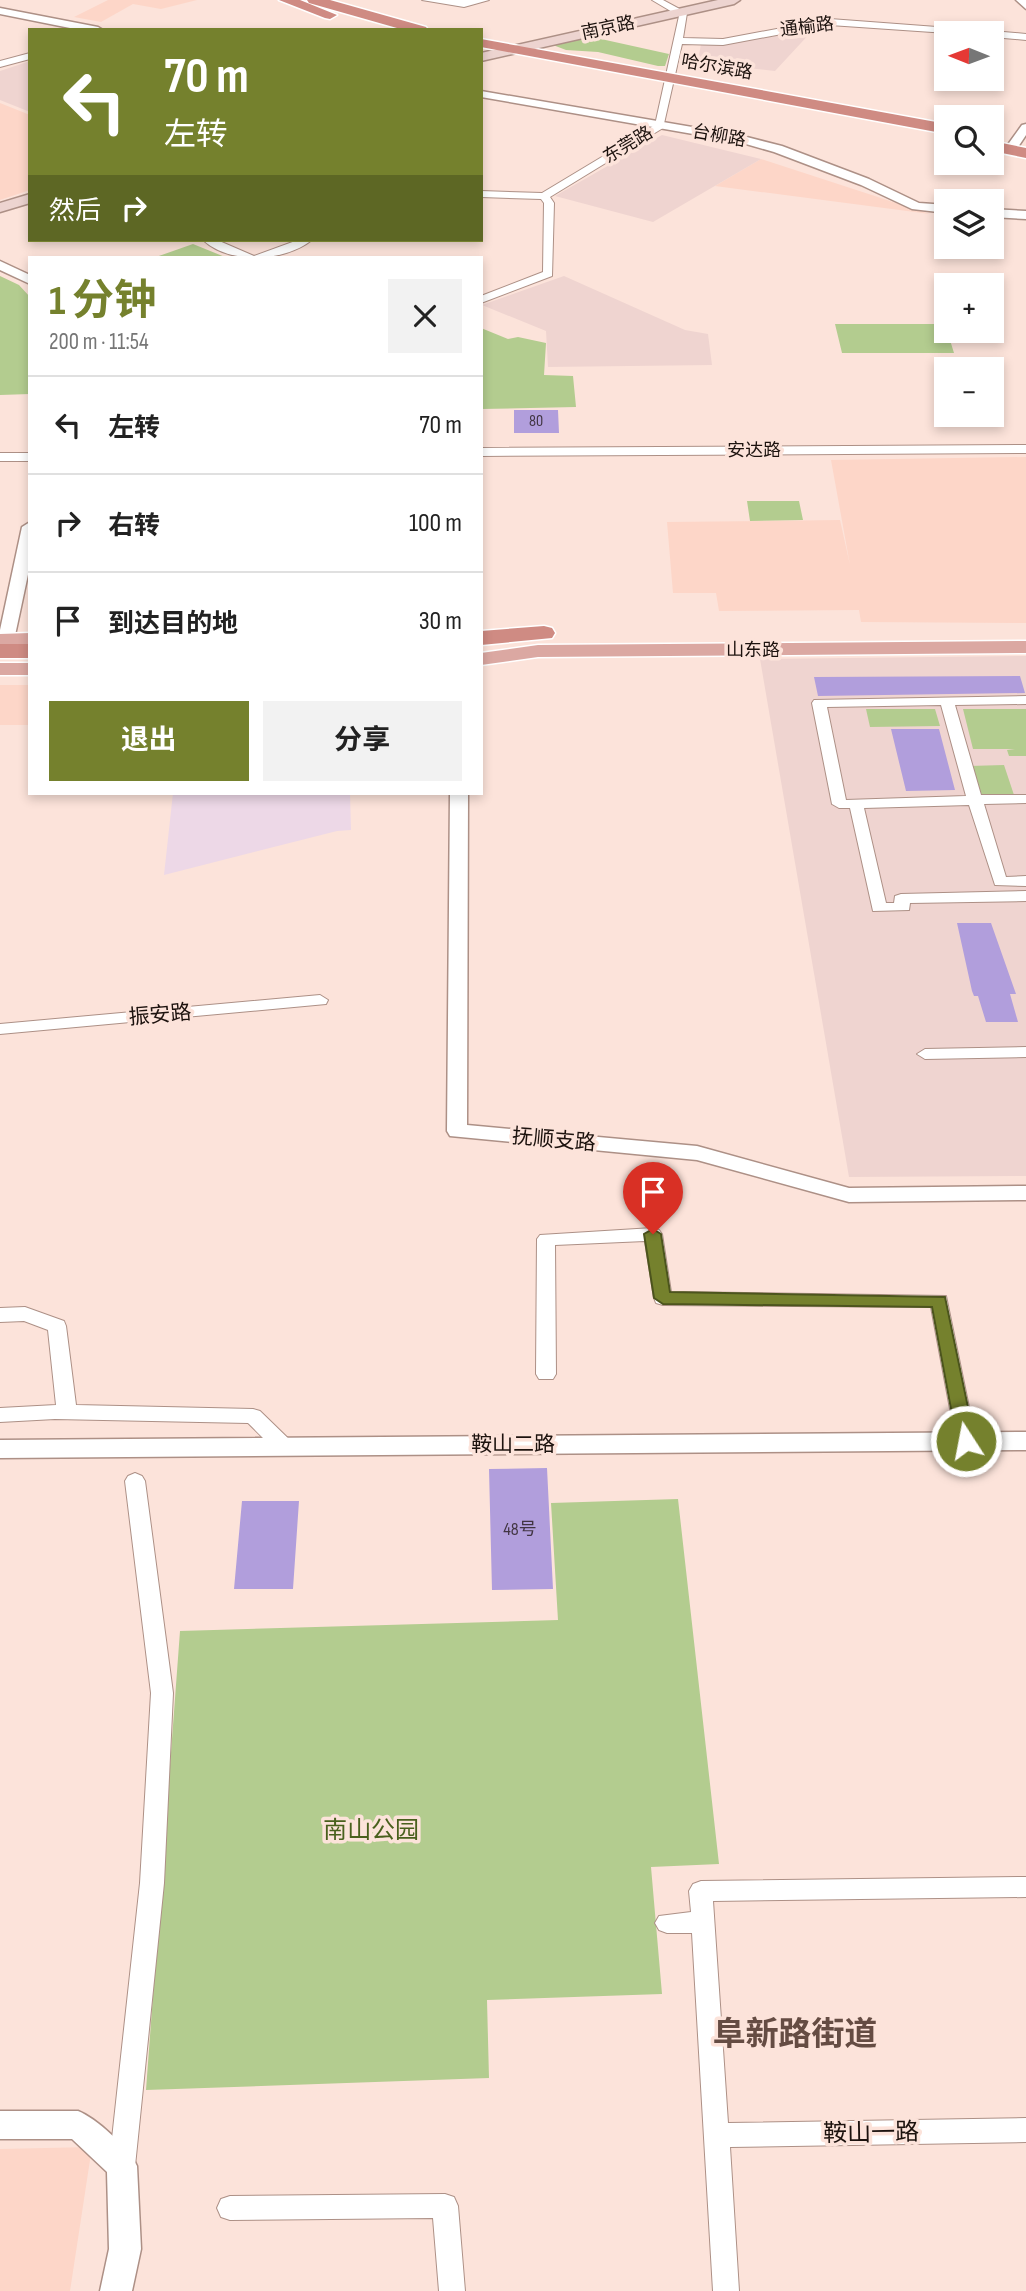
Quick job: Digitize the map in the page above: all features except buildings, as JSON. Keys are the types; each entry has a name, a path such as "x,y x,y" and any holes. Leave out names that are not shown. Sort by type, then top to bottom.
{"highway":[{"path":"286,0 380,28"},
{"path":"314,0 414,28"},
{"name":"哈尔滨路","path":"484,50 509,49 564,58 669,82 934,133"},
{"name":"哈尔滨路","path":"484,50 934,127"},
{"path":"483,638 541,642"},
{"path":"483,651 541,642"},
{"path":"1,648 28,651"},
{"path":"1,648 28,659"}],"main road":[{"name":"南京路","path":"509,49 676,10 706,0"},
{"name":"南京路","path":"484,50 734,0"},
{"path":"552,39 546,46 548,50 564,58"},
{"path":"0,208 28,199"},
{"path":"0,218 28,209"},
{"name":"山东路","path":"483,658 541,642 1026,631"},
{"name":"山东路","path":"483,632 541,642 1026,647"},
{"path":"1,648 28,640"},
{"path":"0,669 28,669"}],"street":[{"path":"426,0 464,4 485,0"},
{"path":"656,0 676,10"},
{"path":"1020,0 1026,6"},
{"name":"东莞路","path":"544,196 660,126 684,15 676,10"},
{"path":"0,11 88,28"},
{"name":"通榆路","path":"680,41 723,42 830,22 934,30"},
{"path":"1004,35 1026,37"},
{"path":"0,64 28,57"},
{"name":"台柳路","path":"483,94 778,149 916,206 934,208"},
{"path":"1019,148 1026,127"},
{"path":"483,194 544,196 549,203 548,274 483,299"},
{"path":"1004,214 1026,215"},
{"path":"213,242 247,256"},
{"path":"262,256 301,242"},
{"path":"0,265 28,279"},
{"name":"安达路","path":"483,452 1026,449"},
{"path":"0,457 28,457"},
{"path":"1,648 28,535"},
{"path":"1026,700 819,703 839,804 1026,799"},
{"path":"947,701 1000,882 1026,881"},
{"name":"抚顺支路","path":"459,795 457,1131 698,1153 849,1195 1026,1193"},
{"path":"856,804 879,908 903,907 901,899 1026,896"},
{"name":"振安路","path":"0,1029 320,1000"},
{"path":"925,1054 1026,1052"},
{"path":"546,1374 546,1240 653,1234 663,1298 939,1301 966,1441"},
{"path":"0,1315 25,1314 57,1326 67,1412"},
{"path":"0,1415 67,1412 253,1416 285,1445"},
{"name":"鞍山二路","path":"0,1449 1026,1441"},
{"path":"116,2291 125,2249 122,2166 152,1883 162,1693 135,1481"},
{"path":"726,2291 701,1891 1026,1887"},
{"path":"667,1923 702,1922"},
{"path":"0,2125 78,2125 122,2166"},
{"name":"鞍山一路","path":"716,2135 1026,2130"},
{"path":"230,2207 445,2206 452,2291"}],"shaded area":[{"path":"108,0 197,0 161,9 133,4 101,22 74,17"},
{"path":"813,30 775,71 697,66 701,44 731,43"},
{"path":"28,62 28,111 0,100 0,71"},
{"path":"0,103 28,114 28,191 0,200"},
{"path":"662,135 761,159 653,222 555,196"},
{"path":"761,159 930,214 715,186"},
{"path":"564,276 685,330 708,334 712,365 548,367 546,331 483,305"},
{"path":"1026,457 1026,623 861,622 859,610 719,611 716,593 673,593 667,522 840,520 850,565 831,460"},
{"path":"1026,656 1026,1176 849,1177 760,659"},
{"path":"0,685 28,685 28,725 0,725"},
{"path":"173,795 350,795 351,830 337,831 164,875"},
{"path":"92,2147 70,2291 0,2291 0,2149"}],"green space":[{"path":"598,35 592,37 669,54 665,66 598,52 566,50 553,45 559,41"},
{"path":"193,244 223,256 159,256"},
{"path":"0,276 19,285 28,295 28,394 0,395"},
{"path":"835,324 934,324 934,343 951,343 954,353 842,353"},
{"path":"483,329 508,339 518,337 546,343 544,375 573,376 576,407 483,409"},
{"path":"747,501 799,501 803,520 750,521"},
{"path":"866,709 935,709 940,726 870,727"},
{"path":"963,709 1026,709 1026,756 1009,756 1007,750 1015,749 973,749"},
{"path":"1004,765 1015,798 979,799 969,766"},
{"name":"南山公园","path":"678,1499 719,1864 651,1867 662,1994 487,2000 489,2078 146,2090 180,1631 558,1620 551,1503"}],"district":[{"name":"阜新路街道","path":"795,2035"}],"route":[{"path":"653,1234 663,1298 939,1301 966,1441"}]}
